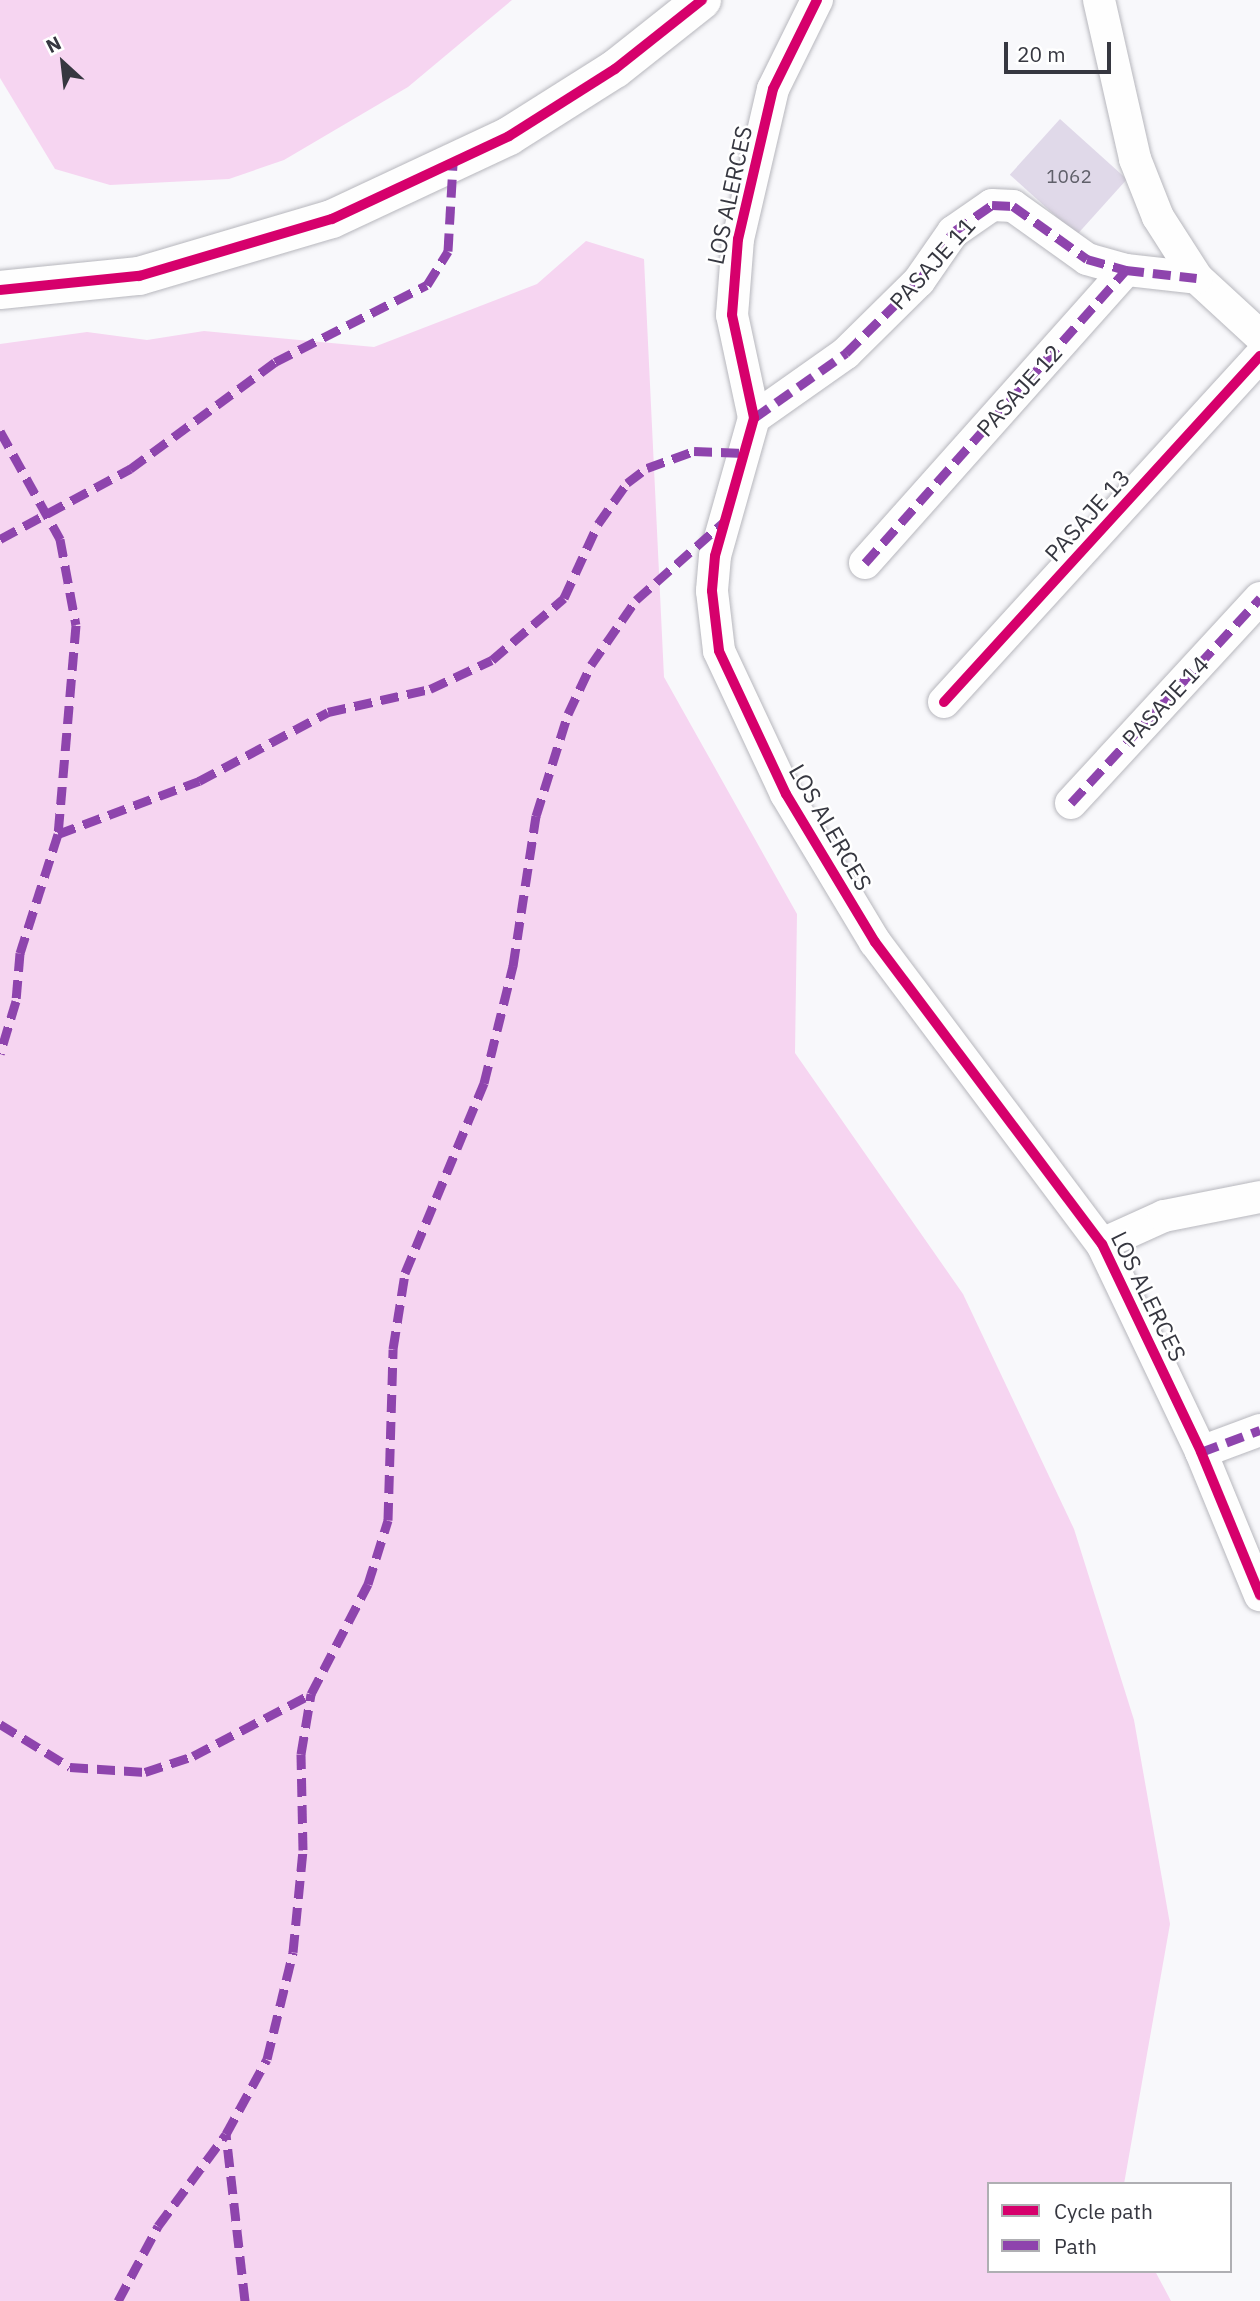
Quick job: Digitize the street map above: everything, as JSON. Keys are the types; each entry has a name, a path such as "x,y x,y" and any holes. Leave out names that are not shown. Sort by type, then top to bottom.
{"street":[{"path":"0,290 139,276 332,219 509,136 615,69 702,0"},
{"name":"LOS ALERCES","path":"817,0 773,89 738,239 732,315 754,418 712,591 728,680 786,794 875,942 1102,1244 1201,1452 1260,1595"},
{"path":"1099,0 1145,188 1197,278 1260,336"},
{"name":"PASAJE 11","path":"754,418 846,353 919,281 953,232 992,205 1013,206 1087,259 1126,270"},
{"path":"1126,270 1197,278"},
{"name":"PASAJE 12","path":"865,563 1126,270"},
{"name":"PASAJE 13","path":"944,702 1260,356"},
{"name":"PASAJE 14","path":"1071,803 1260,598"},
{"path":"1102,1244 1164,1216 1260,1197"},
{"path":"1201,1452 1260,1430"}],"shaded area":[{"path":"0,0 512,0 408,87 284,160 229,179 110,185 55,169 0,78"},
{"path":"586,241 644,259 664,677 797,914 795,1053 963,1294 1074,1529 1134,1720 1170,1924 1124,2182 987,2182 987,2273 1156,2273 1171,2301 0,2301 0,344 87,332 147,340 204,331 374,347 537,284"}],"building":[{"path":"1060,119 1127,179 1077,235 1010,175"}],"marked path":[{"path":"0,539 130,469 275,362 427,285 448,251 453,164"},
{"path":"754,418 846,353 919,281 953,232 992,205 1013,206 1087,259 1126,270"},
{"path":"865,563 1126,270 1197,278"},
{"path":"0,431 60,539 76,625 58,834 20,953 16,1001 0,1054"},
{"path":"58,834 199,781 328,712 430,689 492,660 564,598 598,524 627,483 647,468 694,451 744,453"},
{"path":"245,2301 226,2134 267,2059 293,1952 303,1850 301,1754 311,1694 368,1584 388,1520 393,1349 405,1273 484,1083 513,966 536,816 568,714 591,665 636,600 724,522"},
{"path":"1071,803 1260,598"},
{"path":"1201,1452 1260,1430"},
{"path":"0,1724 70,1767 145,1772 193,1756 311,1694"},
{"path":"118,2301 158,2226 226,2134"}],"cycle path":[{"path":"0,290 139,276 332,219 509,136 615,69 702,0"},
{"path":"817,0 773,89 738,239 732,315 754,418 715,556 712,591 719,651 786,794 875,942 1102,1244 1201,1452 1260,1595"},
{"path":"944,702 1260,356"}]}
